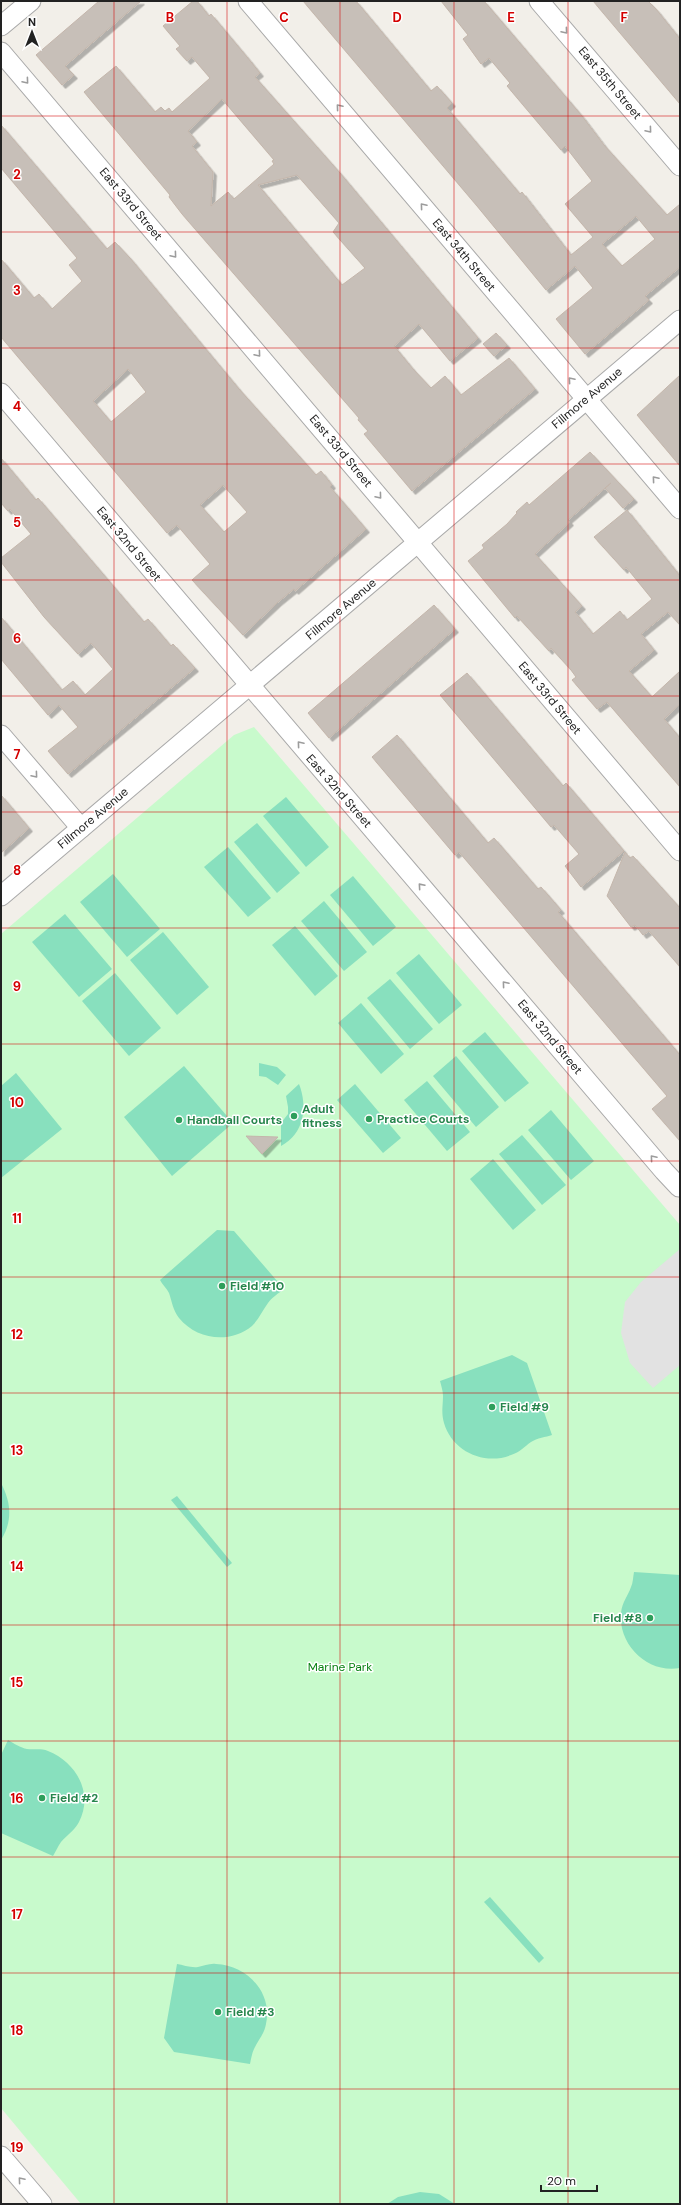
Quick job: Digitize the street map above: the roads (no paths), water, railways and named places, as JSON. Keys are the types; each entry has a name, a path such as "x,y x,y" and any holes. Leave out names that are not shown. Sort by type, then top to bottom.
{"street":[{"path":"1,26 31,1"},
{"name":"East 34th Street","path":"248,1 680,509"},
{"name":"East 35th Street","path":"539,1 680,166"},
{"name":"East 33rd Street","path":"1,52 680,851"},
{"name":"Fillmore Avenue","path":"1,896 419,544 586,398 680,320"},
{"name":"East 32nd Street","path":"1,393 679,1187"},
{"path":"1,735 81,828"},
{"path":"1,2156 42,2204"}],"place":[{"name":"Adult fitness","path":"294,1116"},
{"name":"Practice Courts","path":"369,1119"},
{"name":"Handball Courts","path":"179,1120"},
{"name":"Field #10","path":"222,1286"},
{"name":"Field #9","path":"492,1407"},
{"name":"Field #8","path":"650,1618"},
{"name":"Field #2","path":"42,1798"},
{"name":"Field #3","path":"218,2012"}],"park label":[{"name":"Marine Park","path":"340,1667"}]}
